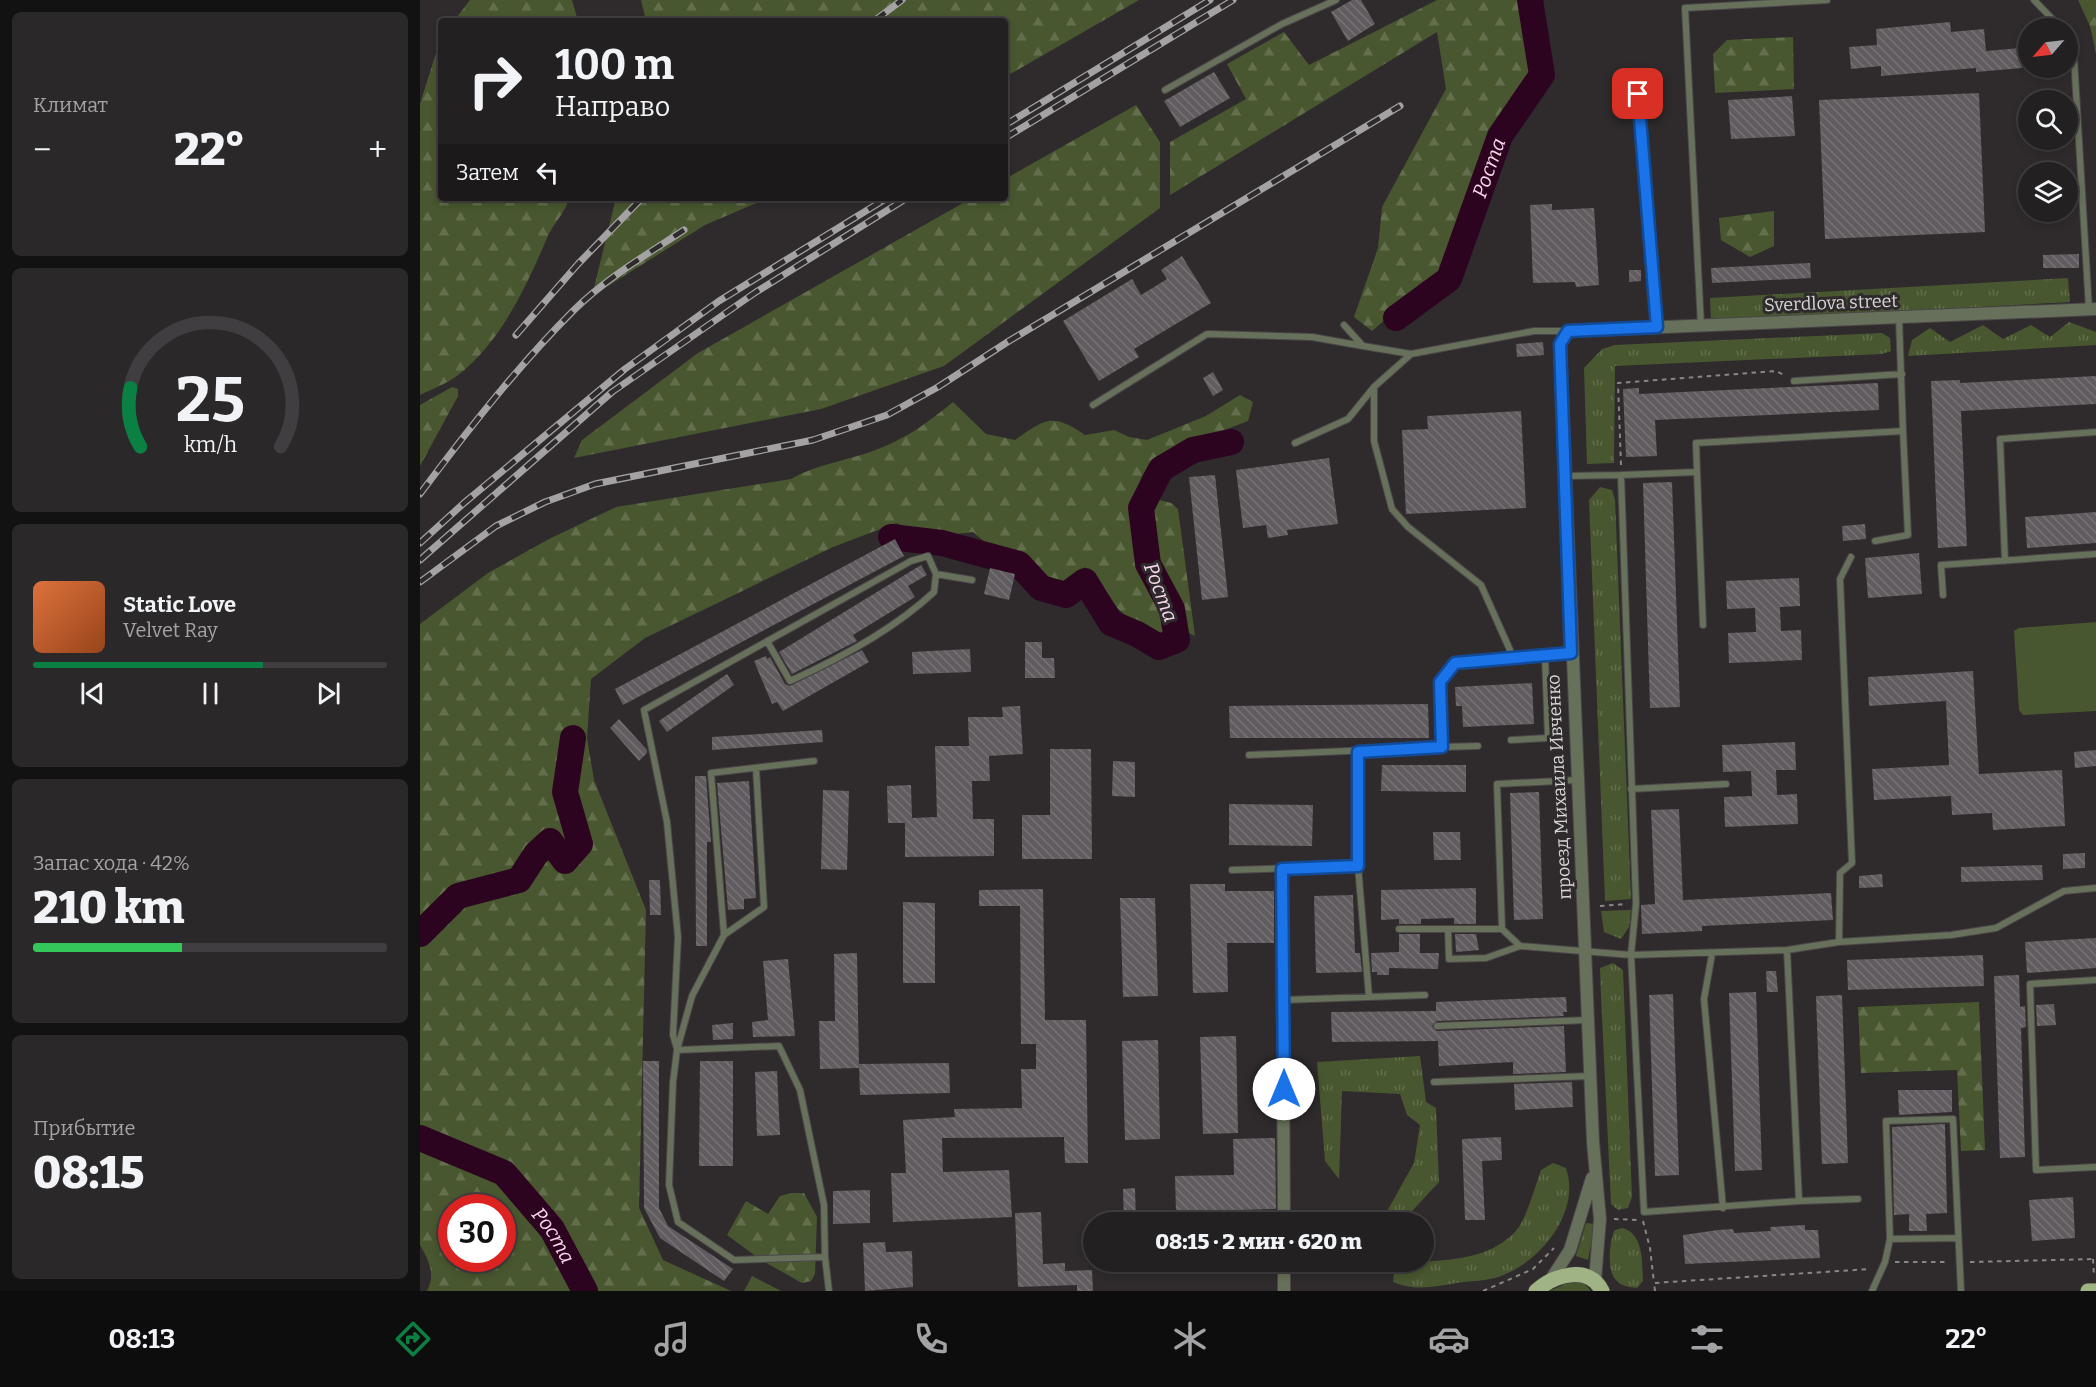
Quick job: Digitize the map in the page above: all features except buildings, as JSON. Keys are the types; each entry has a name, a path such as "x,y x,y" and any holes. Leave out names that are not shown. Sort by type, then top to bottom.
{"main road":[{"path":"1536,1291 1550,1281 1573,1274 1601,1287"},
{"path":"2088,1291 2096,1291"}],"street":[{"name":"Sverdlova street","path":"1568,331 2092,309"},
{"name":"проезд Михаила Ивченко","path":"1568,331 1560,344 1564,476 1594,1171"},
{"path":"1282,869 1284,1212"},
{"path":"1550,1281 1570,1250 1594,1171"},
{"path":"1594,1171 1600,1219 1601,1287"},
{"path":"1284,1272 1284,1291"}],"lane":[{"path":"1165,90 1282,24 1336,0"},
{"path":"1701,326 1685,8 1827,0"},
{"path":"2034,0 2051,18"},
{"path":"2076,78 2092,309"},
{"path":"1638,94 1657,327"},
{"path":"1875,541 1908,535 1899,318"},
{"path":"1344,325 1363,346"},
{"path":"1093,405 1207,334 1312,337 1411,354 1534,331 1568,331"},
{"path":"1295,443 1348,419 1374,387 1411,354"},
{"path":"1794,381 1902,374"},
{"path":"1374,387 1374,441 1392,509 1408,527 1481,585 1514,659"},
{"path":"1703,625 1696,443 1903,431"},
{"path":"2005,561 2000,439 2096,432"},
{"path":"1564,476 1697,472"},
{"path":"1621,475 1636,904 1631,955 1644,1212 1858,1199"},
{"path":"1943,595 1941,565 2096,554"},
{"path":"677,1050 673,1035 678,937 668,834 644,710 767,641 911,561 928,556 936,574 934,592 912,613 828,664 790,681 767,641"},
{"path":"1839,942 1840,873 1852,862 1840,579 1851,556"},
{"path":"936,574 972,580"},
{"path":"1442,747 1440,682 1455,663 1571,653"},
{"path":"1511,740 1548,738 1545,656"},
{"path":"1248,755 1478,746"},
{"path":"1358,752 1358,866 1369,997"},
{"path":"724,935 711,773 814,761"},
{"path":"756,768 764,907 724,935 692,996 677,1050 673,1082 669,1185 678,1222 734,1260 825,1257"},
{"path":"1520,946 1502,928 1497,784 1577,780"},
{"path":"1631,789 1726,784"},
{"path":"1232,870 1358,866"},
{"path":"1448,929 1449,959 1486,958 1520,946 1631,955 1787,950 1839,942 1951,935 1996,928 2064,891 2096,888"},
{"path":"1399,929 1502,928"},
{"path":"1787,950 1798,1202"},
{"path":"1712,954 1704,999 1723,1208"},
{"path":"2096,980 2030,984 2036,1170 2096,1167"},
{"path":"1283,1000 1425,995"},
{"path":"1437,1026 1588,1020"},
{"path":"677,1050 779,1046 800,1089 824,1205 825,1257 829,1291"},
{"path":"1434,1082 1590,1076"},
{"path":"1872,1291 1885,1262 1890,1239 1886,1121 1953,1119 1962,1291"},
{"path":"1890,1239 1958,1238"}],"path":[{"path":"1621,475 1618,383 1776,371 1794,381"},
{"path":"1600,906 1636,904"}],"green space":[{"path":"470,0 572,0 577,18 456,18"},
{"path":"641,0 1139,0 1008,75 1008,18 645,18"},
{"path":"1437,0 1521,0 1535,72 1495,136 1457,257 1372,331 1354,317 1378,248 1382,207 1446,89 1437,32 1170,195 1170,142 1246,99 1227,64 1284,32 1309,65"},
{"path":"2078,0 2096,0 2096,53 2090,26"},
{"path":"1793,37 1794,89 1715,93 1713,54 1727,40"},
{"path":"438,47 438,201 568,201 511,313 487,347 457,376 420,395 420,104"},
{"path":"1136,105 1160,142 1160,208 944,366 821,409 574,458 582,440 698,353 967,201 1008,201 1008,177"},
{"path":"615,201 761,201 705,225 592,296"},
{"path":"1774,211 1774,246 1750,257 1721,240 1719,218"},
{"path":"2068,278 2070,302 1711,322 1710,298"},
{"path":"2069,322 2096,332 2096,345 1908,356 1912,340 1930,328 1950,342 1983,325 2003,339 2031,325 2050,337"},
{"path":"1882,333 1890,338 1891,351 1882,354 1615,366 1614,463 1587,464 1584,368 1602,349 1615,345"},
{"path":"452,387 458,389 458,396 420,466 420,405"},
{"path":"1240,395 1253,402 1248,421 1163,453 1141,478 1141,490 1144,496 1171,503 1178,509 1195,636 1163,621 1167,636 1138,624 1111,601 1085,567 1064,585 1042,577 1029,561 1000,555 973,532 931,537 896,523 833,547 645,638 591,679 587,738 594,780 646,910 639,1208 663,1260 731,1291 427,1291 431,1273 429,1262 420,1245 420,624 488,573 549,539 616,507 791,479 813,469 893,443 920,427 953,402 986,434 1015,440 1042,423 1056,421 1085,435 1114,430 1129,437 1147,440 1206,416"},
{"path":"1600,487 1612,490 1615,500 1631,899 1605,901 1589,500"},
{"path":"2096,622 2096,711 2023,715 2019,710 2014,631 2019,628"},
{"path":"1631,910 1629,927 1621,939 1604,932 1601,911"},
{"path":"1613,963 1623,970 1632,1197 1628,1208 1618,1210 1611,1204 1600,968"},
{"path":"1979,1002 1985,1150 1961,1151 1957,1070 1861,1073 1858,1007"},
{"path":"1420,1056 1426,1102 1436,1108 1439,1182 1411,1212 1387,1212 1414,1163 1420,1125 1407,1115 1400,1094 1342,1091 1339,1179 1325,1161 1317,1062"},
{"path":"1553,1163 1566,1168 1569,1185 1568,1201 1563,1218 1554,1233 1530,1259 1501,1276 1484,1280 1424,1287 1409,1287 1393,1282 1394,1272 1434,1272 1434,1261 1475,1255 1503,1243 1522,1221 1541,1170"},
{"path":"804,1193 817,1217 815,1274 811,1281 802,1283 761,1260 727,1235 746,1201 768,1214 780,1196"},
{"path":"1586,1223 1595,1224 1588,1260 1576,1256"},
{"path":"1622,1228 1629,1231 1638,1242 1642,1258 1643,1281 1637,1288 1619,1283 1612,1274 1610,1248 1615,1230"},
{"path":"752,1276 781,1291 744,1291"},
{"path":"1573,1281 1585,1284 1591,1291 1549,1291"}],"waterway":[{"name":"Роста","path":"1396,318 1449,279 1500,136 1542,75 1530,0"},
{"name":"Роста","path":"891,537 942,543 1019,564 1041,588 1066,595 1085,581 1111,623 1159,647 1177,640 1172,609 1148,564 1141,508 1161,469 1193,450 1231,442"},
{"name":"Роста","path":"420,934 458,896 519,880 536,854 550,841 565,861 580,844 565,792 573,738"},
{"name":"Роста","path":"420,1138 504,1173 552,1229 585,1291"}],"railway":[{"path":"878,18 902,0"},
{"path":"1008,123 1210,0"},
{"path":"1008,136 1233,0"},
{"path":"420,582 496,526 545,502 595,484 813,440 887,415 938,387 1009,341 1400,106"},
{"path":"516,335 578,264 639,201"},
{"path":"420,543 464,503 625,369 719,301 882,201"},
{"path":"420,560 612,392 756,292 902,201"},
{"path":"420,494 493,400 573,311 612,278 684,230"}],"route":[{"path":"1284,1089 1282,869 1358,866 1358,752 1442,747 1440,682 1455,663 1571,653 1560,344 1568,331 1657,327 1638,94"}]}
